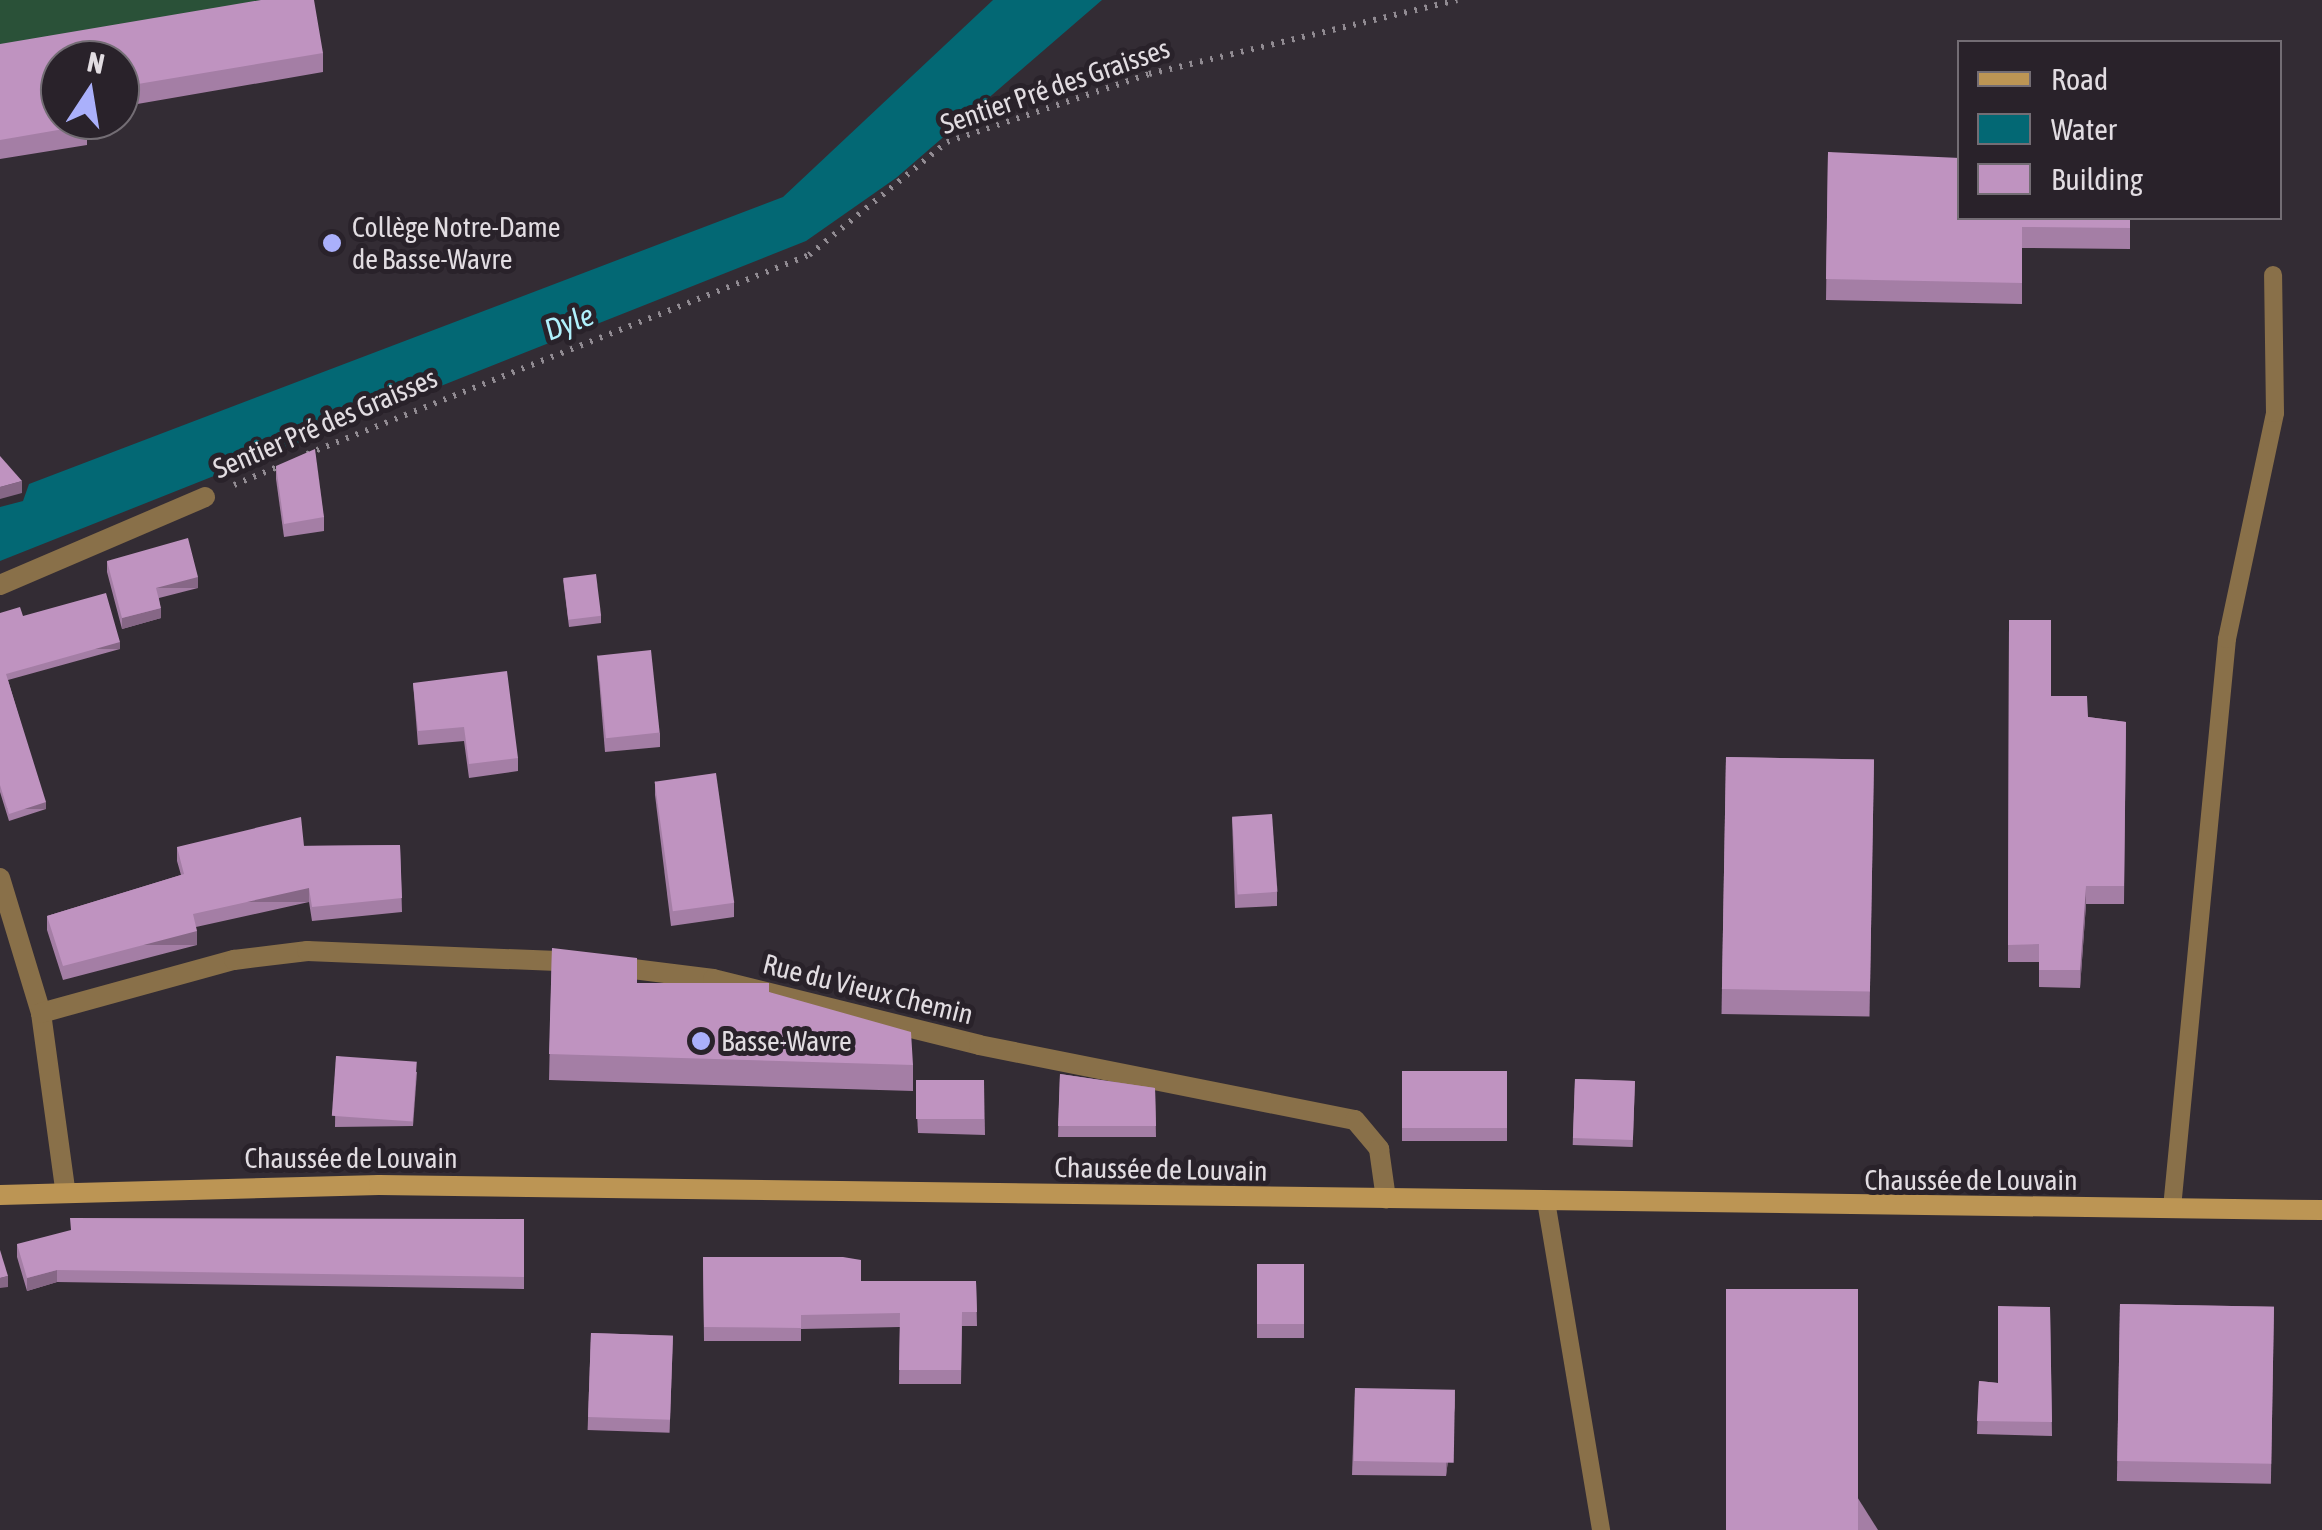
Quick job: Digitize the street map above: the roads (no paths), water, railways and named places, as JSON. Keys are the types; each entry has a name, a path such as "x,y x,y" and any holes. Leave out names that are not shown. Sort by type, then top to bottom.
{"main road":[{"name":"Chaussée de Louvain","path":"0,1195 65,1190 2322,1210"}],"street":[{"path":"0,585 205,498"},
{"path":"0,878 41,1013 65,1190"},
{"name":"Rue du Vieux Chemin","path":"41,1013 234,960 307,951 520,956 713,978 979,1045 1356,1120 1380,1149 1386,1199"}],"lane":[{"path":"2172,1208 2227,639 2275,414 2273,275"},
{"path":"1546,1201 1601,1530"}],"water":[{"name":"Dyle","path":"993,0 1102,0 896,178 806,241 0,561 0,507 23,501 29,484 783,197"}],"place":[{"name":"Collège Notre-Dame de Basse-Wavre","path":"332,243"},
{"name":"Basse-Wavre","path":"701,1041"}]}
